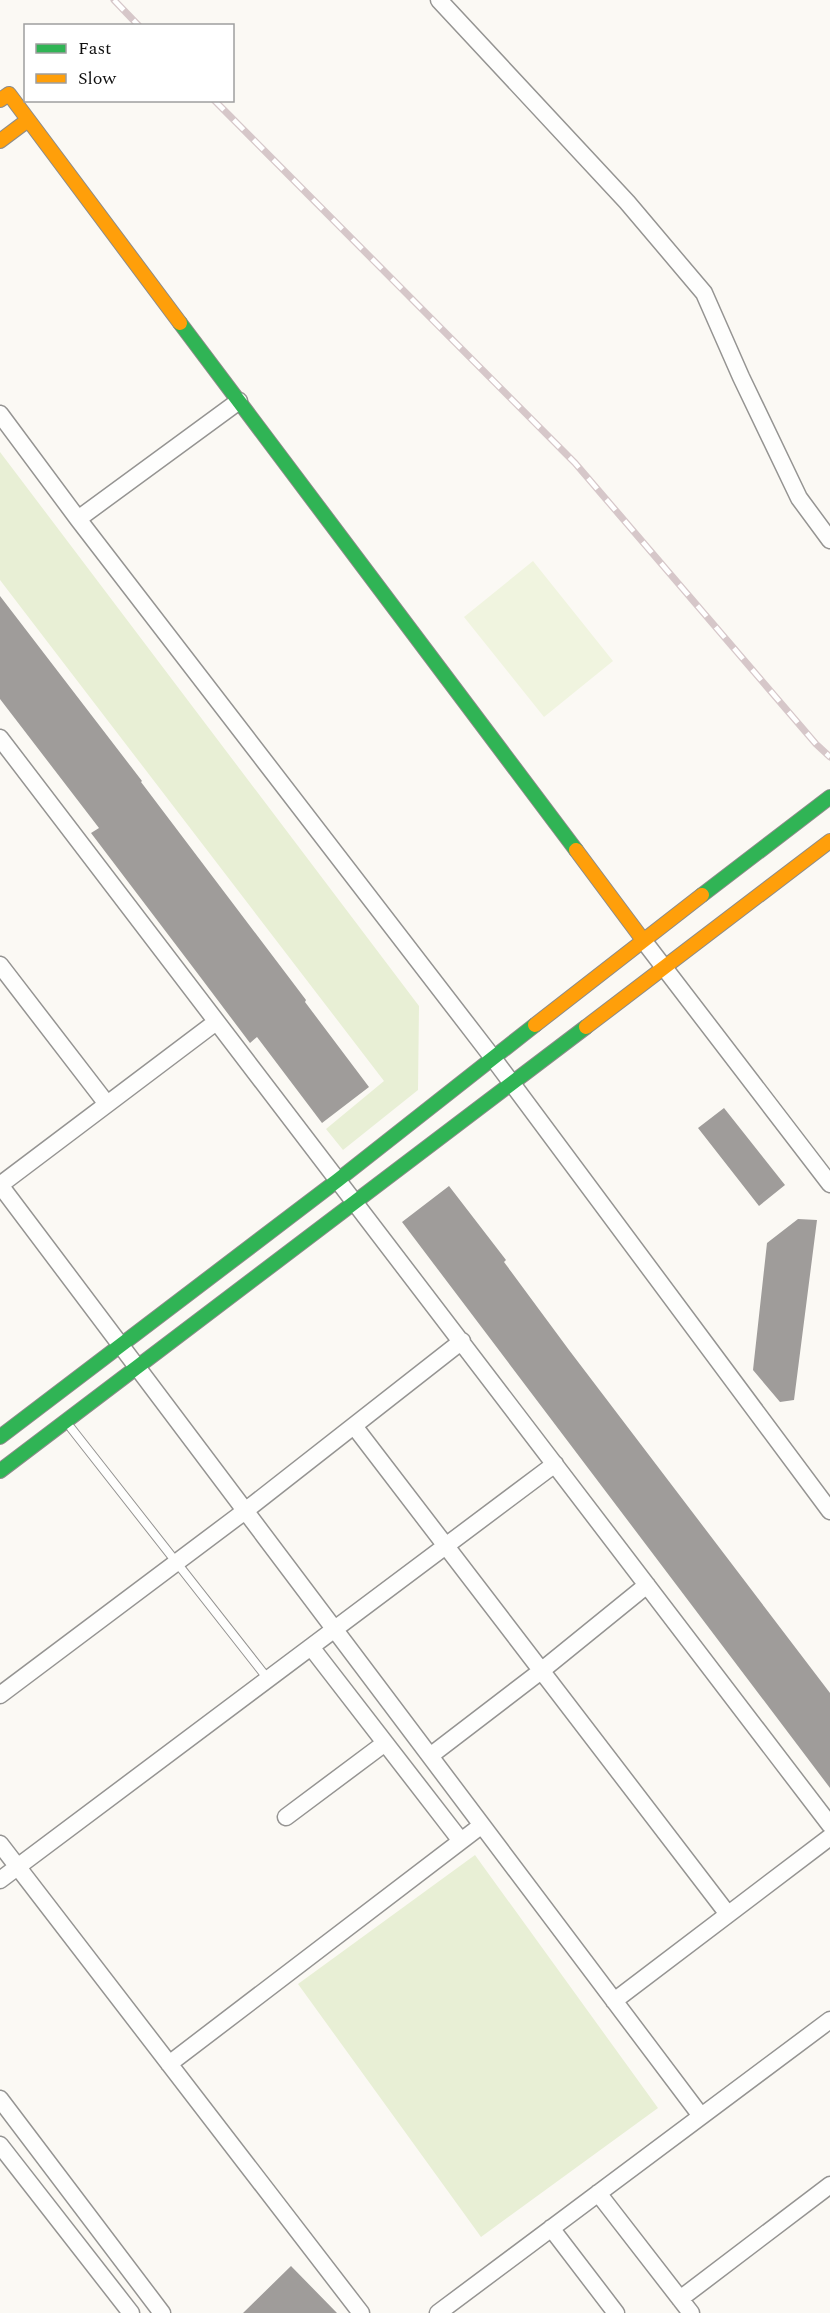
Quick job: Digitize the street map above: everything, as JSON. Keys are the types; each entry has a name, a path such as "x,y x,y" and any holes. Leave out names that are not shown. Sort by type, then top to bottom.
{"street":[{"path":"439,0 627,202 704,293 799,498 830,540"},
{"path":"3,93 28,120 643,940 830,1184"},
{"path":"0,141 28,120"},
{"path":"78,519 239,401"},
{"path":"0,414 78,519 493,1058 830,1511"},
{"path":"0,738 830,1825"},
{"path":"0,1437 338,1180 643,940 830,797"},
{"path":"0,1471 830,842"},
{"path":"0,965 107,1104"},
{"path":"216,1022 0,1185 701,2116"},
{"path":"0,1695 245,1511 462,1341"},
{"path":"354,1426 727,1914"},
{"path":"0,1880 555,1464"},
{"path":"430,1756 542,1671 646,1585"},
{"path":"311,1647 461,1840"},
{"path":"286,1817 385,1743"},
{"path":"169,2064 482,1825"},
{"path":"614,2001 830,1837"},
{"path":"0,1844 361,2313"},
{"path":"438,2313 830,2020"},
{"path":"0,2099 162,2313"},
{"path":"0,2145 131,2313"},
{"path":"680,2299 830,2185"},
{"path":"598,2193 691,2313"},
{"path":"551,2229 616,2313"}],"lane":[{"path":"71,1428 268,1679"}],"green space":[{"path":"0,452 419,1006 418,1090 343,1150 326,1129 384,1081 0,580"},
{"path":"533,561 613,661 544,717 464,617"},
{"path":"475,1855 658,2108 481,2237 298,1984"}],"building":[{"path":"0,596 142,781 369,1087 322,1123 257,1037 250,1043 91,833 99,828 0,699"},
{"path":"724,1108 785,1185 759,1206 698,1128"},
{"path":"449,1186 506,1260 504,1262 569,1350 830,1693 830,1788 402,1222"},
{"path":"798,1219 817,1220 794,1400 780,1402 753,1370 767,1243"},
{"path":"291,2266 337,2313 243,2313"}],"railway":[{"path":"114,0 137,24"},
{"path":"216,102 575,463 816,744 830,757"}],"traffic: fast":[{"path":"180,323 576,850"},
{"path":"702,895 830,797"},
{"path":"0,1437 338,1180 535,1025"},
{"path":"0,1471 586,1027"}],"traffic: slow":[{"path":"0,100 9,94 180,323"},
{"path":"0,141 28,120"},
{"path":"586,1027 830,841"},
{"path":"576,850 643,940"},
{"path":"535,1025 702,895"}]}
